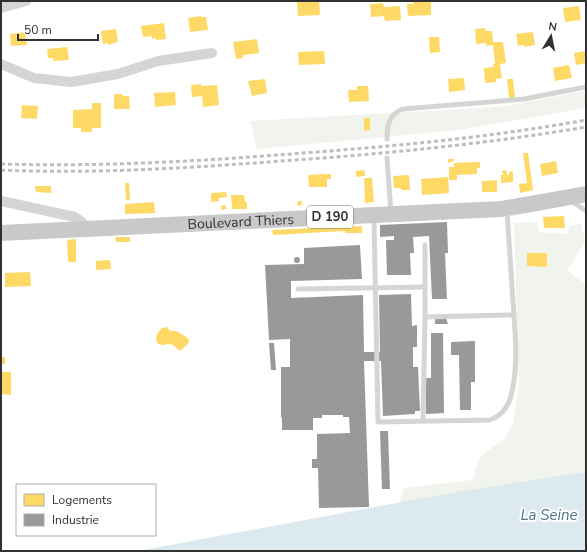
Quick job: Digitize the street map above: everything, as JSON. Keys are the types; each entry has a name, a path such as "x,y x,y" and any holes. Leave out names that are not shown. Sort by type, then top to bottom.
{"main road":[{"name":"Boulevard Thiers","path":"1,233 507,208 576,196"}],"street":[{"path":"1,8 26,1"},
{"path":"1,64 34,78 71,82 118,74 158,61 212,53"},
{"path":"1,201 75,217 82,222 83,229"}],"lane":[{"path":"387,139 387,129 392,115 403,109 524,99 586,88"},
{"path":"387,158 391,214"},
{"path":"576,196 586,211"},
{"path":"374,215 378,422 490,420 498,417 506,408 511,397 514,380 516,338 507,208"},
{"path":"423,421 425,245"},
{"path":"298,289 425,287"},
{"path":"425,317 514,315"}],"shaded area":[{"path":"586,91 586,108 458,130 257,149 250,121 499,107"},
{"path":"537,222 539,232 567,234 570,226 581,223 585,242 567,270 586,285 586,477 396,513 404,488 472,480 480,457 506,437 513,423 519,386 514,223"}],"water":[{"name":"La Seine","path":"586,472 586,551 138,551 456,492"}],"building: Logements":[{"path":"319,1 320,15 298,16 297,2"},
{"path":"413,1 431,1 431,15 408,16 407,4 413,4"},
{"path":"383,3 384,7 400,6 401,20 385,21 384,16 371,17 370,4"},
{"path":"579,6 581,20 565,22 563,8"},
{"path":"201,16 206,17 208,30 190,32 188,18"},
{"path":"164,23 166,39 156,40 156,38 152,39 152,36 143,37 141,26"},
{"path":"485,28 485,31 492,31 493,42 503,42 506,63 500,64 502,78 496,79 496,82 485,83 484,68 494,67 493,64 495,64 493,45 486,46 486,43 476,44 475,29"},
{"path":"116,29 118,42 108,45 108,43 103,44 101,31"},
{"path":"25,32 27,45 11,46 10,34"},
{"path":"533,32 535,45 524,47 524,45 518,46 516,34"},
{"path":"429,37 439,37 440,52 430,53"},
{"path":"257,39 259,53 243,55 243,58 236,59 233,42"},
{"path":"67,47 69,60 53,61 53,58 48,58 47,49"},
{"path":"324,51 325,64 299,65 298,52"},
{"path":"586,51 586,63 576,65 574,53"},
{"path":"569,65 572,78 555,81 553,68"},
{"path":"464,78 465,90 449,92 448,79"},
{"path":"265,79 267,93 252,96 248,81"},
{"path":"507,79 513,79 515,98 509,98"},
{"path":"201,84 201,86 217,85 219,105 203,107 202,96 192,97 191,85"},
{"path":"357,86 368,86 369,101 349,102 348,90 357,90"},
{"path":"175,92 176,105 155,107 154,93"},
{"path":"114,94 129,96 130,109 114,109"},
{"path":"92,103 101,103 101,128 92,128 92,132 81,132 81,128 73,128 73,110 92,109"},
{"path":"22,105 38,106 37,119 21,118"},
{"path":"364,118 370,118 370,130 364,131"},
{"path":"523,153 528,153 533,190 520,193 519,184 527,183"},
{"path":"448,159 454,159 454,161 448,163"},
{"path":"556,161 558,173 542,176 540,164"},
{"path":"480,162 480,168 477,168 477,174 457,175 457,180 449,180 449,167 454,167 454,163"},
{"path":"364,170 365,176 356,177 356,171"},
{"path":"506,170 507,175 509,175 509,172 513,171 513,182 501,183 501,175 503,175 502,171"},
{"path":"331,174 331,179 327,179 327,187 309,187 308,175"},
{"path":"409,175 410,190 394,188 393,176"},
{"path":"448,177 449,193 422,195 421,179"},
{"path":"364,178 372,178 374,202 365,203"},
{"path":"497,180 497,192 482,192 482,181"},
{"path":"125,183 129,183 130,200 126,200"},
{"path":"35,186 51,186 51,193 36,192"},
{"path":"226,192 227,197 219,198 219,201 211,202 211,193"},
{"path":"231,195 244,195 245,202 247,202 247,209 232,209"},
{"path":"298,201 302,201 301,206 297,205"},
{"path":"154,202 155,213 125,214 125,204"},
{"path":"226,205 226,209 221,210 221,206"},
{"path":"564,216 565,228 544,228 543,217"},
{"path":"362,226 362,233 345,233 345,231 273,235 272,230"},
{"path":"115,237 130,237 130,242 116,242"},
{"path":"76,239 76,262 68,262 67,240"},
{"path":"527,253 547,253 547,267 527,266"},
{"path":"110,260 111,269 96,270 96,261"},
{"path":"30,272 31,286 5,287 5,273"},
{"path":"167,327 170,331 176,331 189,340 188,344 180,351 173,345 158,344 156,339 157,334 162,328"},
{"path":"1,357 5,357 5,364 1,364"},
{"path":"1,372 11,372 11,395 1,394"}],"building: Industrie":[{"path":"447,222 448,253 445,253 447,299 432,299 429,236 413,237 414,253 410,253 411,275 387,275 386,240 394,240 394,236 380,237 380,225"},
{"path":"360,245 362,279 291,281 291,298 363,295 364,352 380,352 379,295 411,294 412,326 417,325 417,347 413,347 413,367 418,367 420,411 415,411 415,414 383,416 381,361 364,361 369,507 319,508 318,468 312,468 312,459 317,459 317,434 350,433 349,417 343,417 343,415 322,415 322,418 313,418 313,430 282,430 281,367 290,367 290,339 269,340 265,265 304,264 304,248"},
{"path":"297,257 300,260 297,263 294,260"},
{"path":"435,318 446,318 448,324 435,324"},
{"path":"431,333 443,333 444,413 426,414 426,378 431,378"},
{"path":"475,341 475,382 471,382 471,410 460,410 459,355 451,355 451,342"},
{"path":"269,343 274,343 276,370 271,370"},
{"path":"380,431 388,431 390,489 382,489"}],"railway":[{"path":"1,164 115,164 265,156 445,140 586,120"},
{"path":"1,170 106,171 212,166 396,152 586,127"}]}
